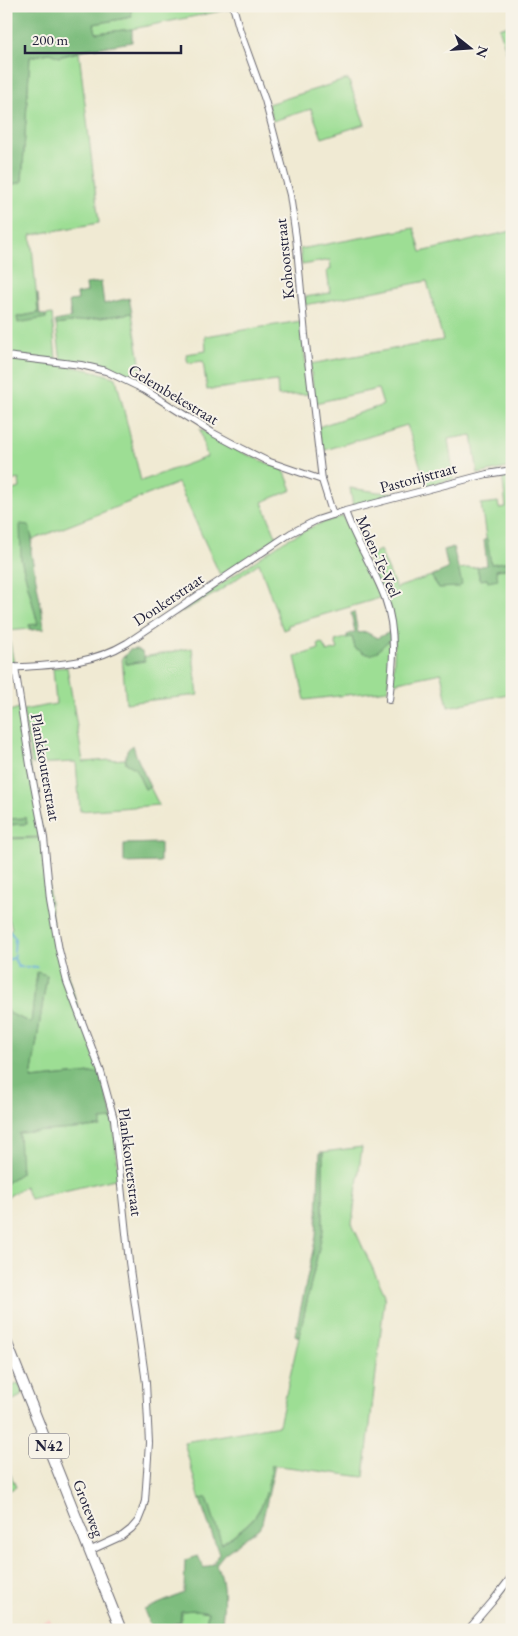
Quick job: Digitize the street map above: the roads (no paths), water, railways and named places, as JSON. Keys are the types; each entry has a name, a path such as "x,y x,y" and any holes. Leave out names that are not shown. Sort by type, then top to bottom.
{"main road":[{"name":"Groteweg","path":"6,1341 121,1630"}],"street":[{"name":"Kohoorstraat","path":"233,6 268,109 294,213 305,335 322,480 333,514"},
{"name":"Gelembekestraat","path":"6,356 81,365 106,371 145,390 213,433 241,448 267,461 322,480"},
{"name":"Pastorijstraat","path":"333,514 453,482 512,470"},
{"name":"Molen-Te-Veel","path":"344,511 385,598 391,624 394,656 389,700"},
{"name":"Donkerstraat","path":"6,668 72,663 90,660 111,652 291,533 333,514"},
{"name":"Plankkouterstraat","path":"15,667 30,765 44,838 50,899 59,950 67,982 102,1072 114,1119 129,1262 147,1392 149,1443 145,1501 142,1511 138,1521 122,1536 89,1551"},
{"path":"468,1630 512,1576"}],"waterway":[{"path":"6,927 15,938 14,951"},
{"path":"6,960 14,958 15,954"},
{"path":"14,958 18,967 37,967"}]}
